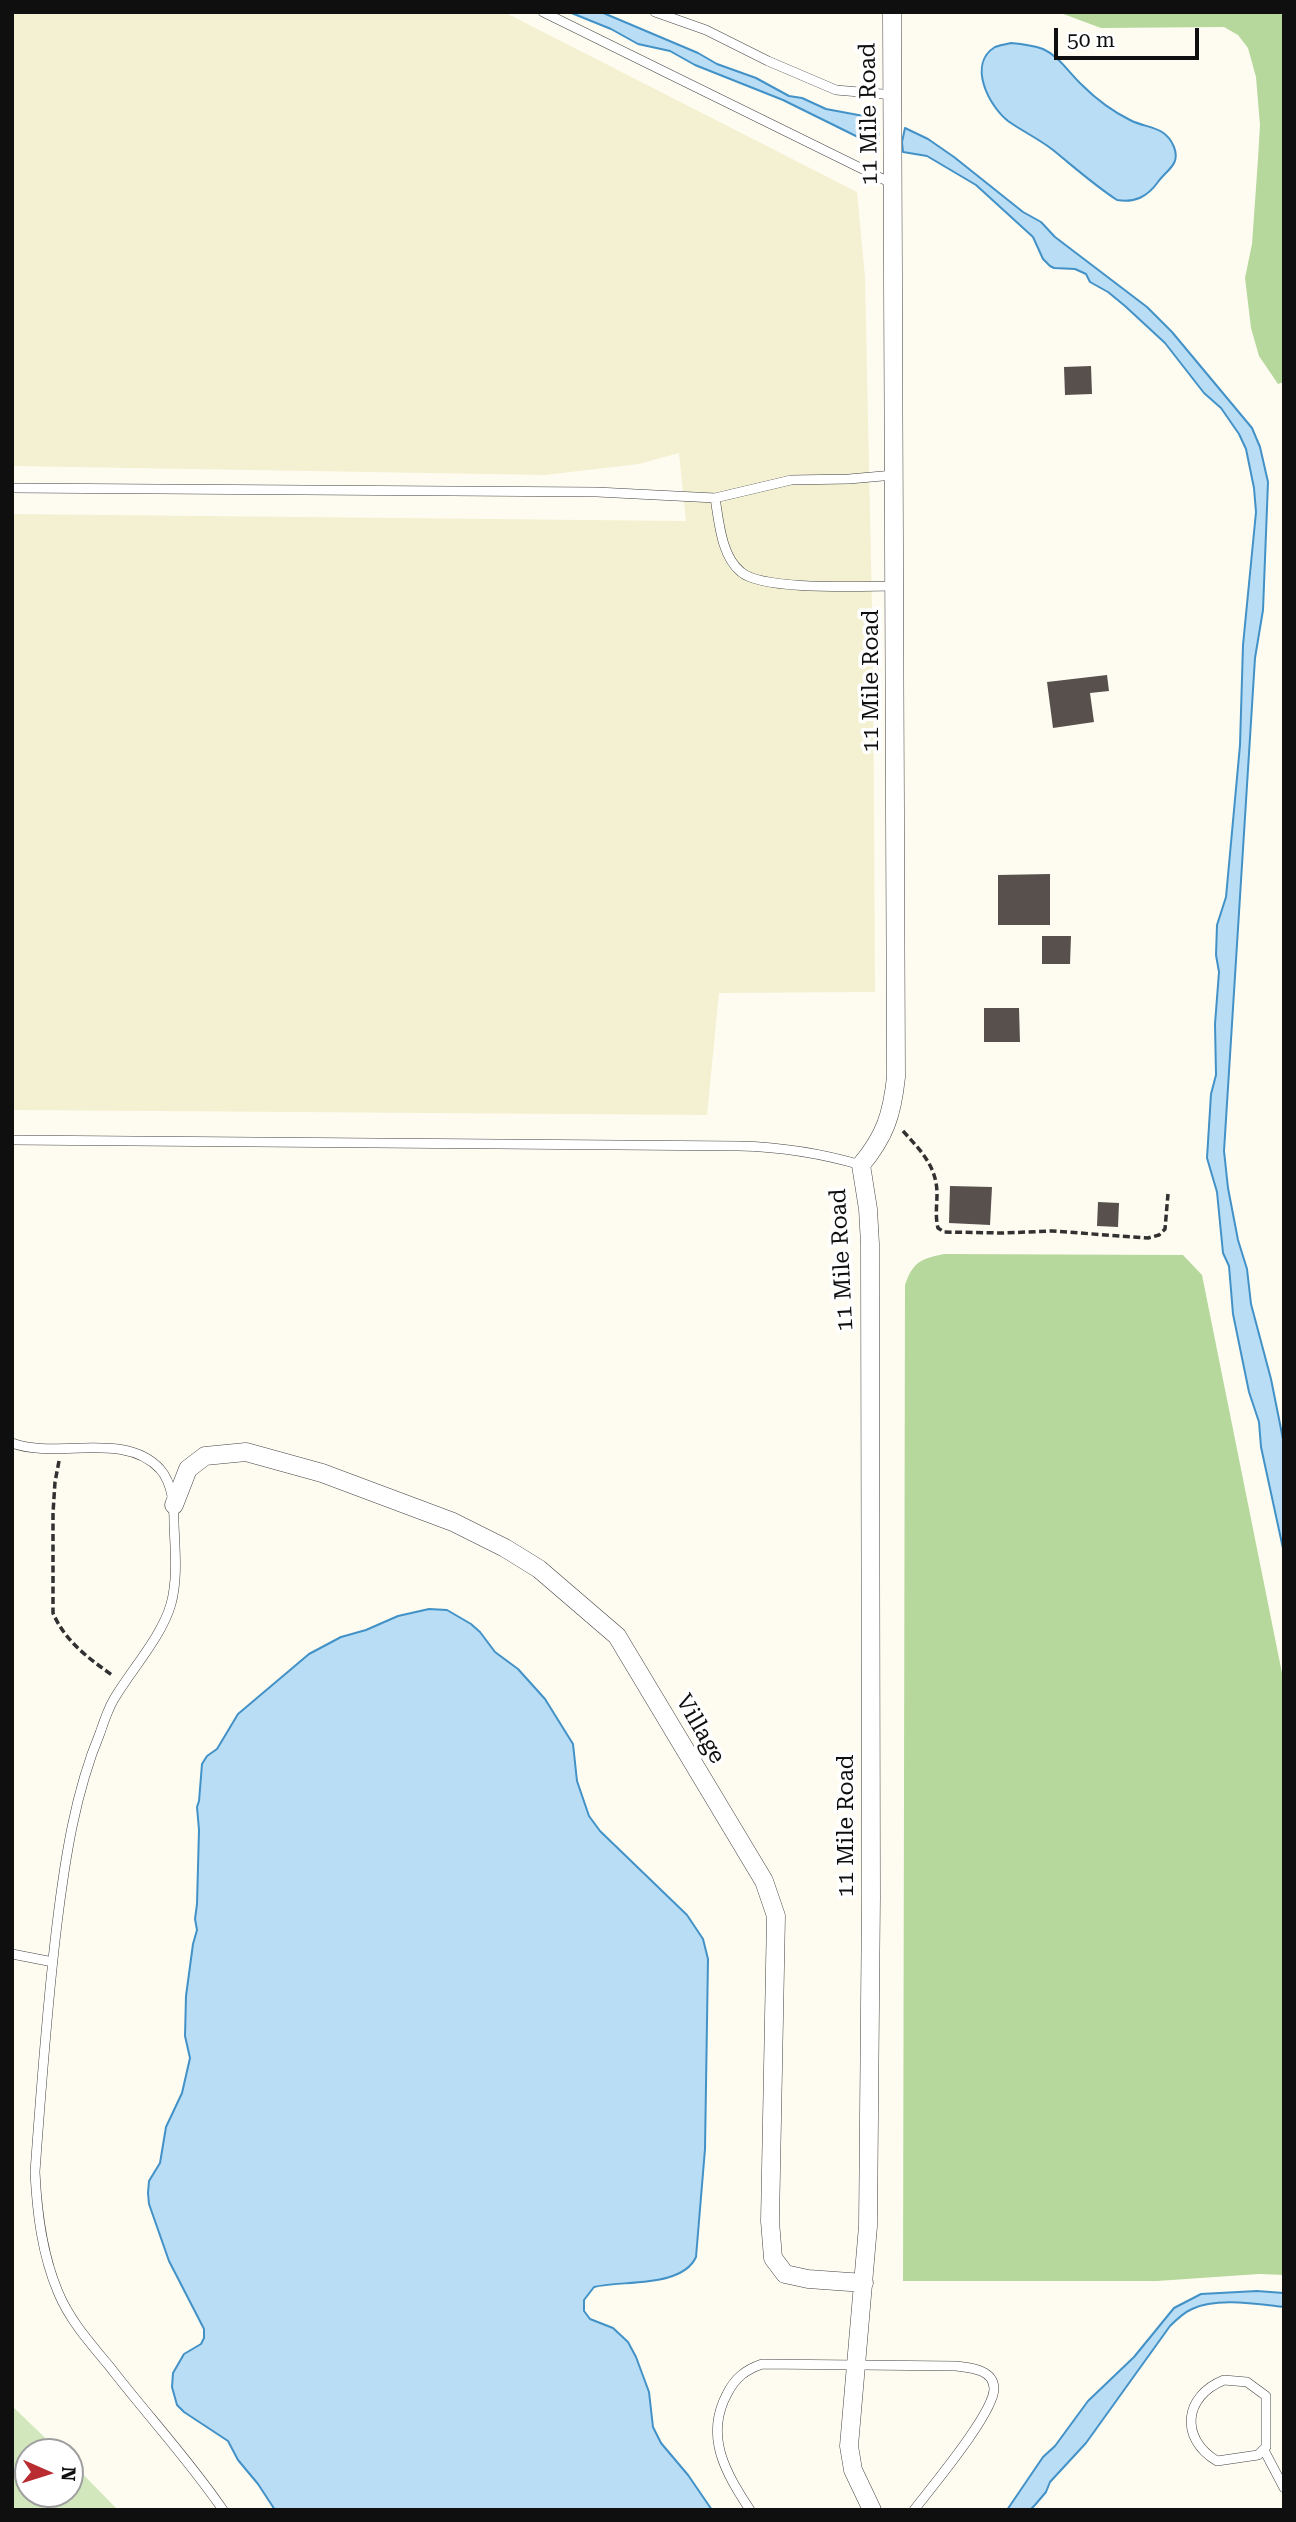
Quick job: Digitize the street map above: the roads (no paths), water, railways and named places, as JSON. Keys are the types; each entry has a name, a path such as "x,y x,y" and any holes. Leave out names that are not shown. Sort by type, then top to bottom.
{"street":[{"name":"11 Mile Road","path":"872,2510 853,2470 849,2446 868,2226 871,1896 870,1286 868,1209 861,1165 877,1145 889,1116 895,1077 892,12"},
{"name":"Village","path":"174,1505 188,1469 205,1456 246,1452 323,1473 453,1522 505,1548 539,1569 617,1636 764,1881 776,1916 770,2221 773,2258 785,2274 808,2279 864,2283"}],"lane":[{"path":"542,12 894,185"},
{"path":"655,12 706,30 768,61 836,90 894,95"},
{"path":"12,488 597,492 715,498 791,480 894,475"},
{"path":"715,498 720,529 730,558 741,573 755,579 815,587 895,586"},
{"path":"12,1140 771,1147 822,1154 861,1165"},
{"path":"12,1443 41,1448 128,1450 148,1459 160,1470 168,1484 174,1505 175,1580 172,1603 165,1621 112,1701 76,1808 61,1890 52,1962 35,2172 41,2235 58,2294 76,2326 199,2476 223,2510"},
{"path":"12,1954 52,1962"},
{"path":"750,2510 728,2474 720,2454 716,2428 719,2409 730,2388 745,2370 762,2364 956,2366 982,2370 990,2378 994,2389 988,2406 952,2464 914,2510"},
{"path":"1264,2450 1258,2455 1217,2461 1206,2454 1199,2448 1192,2432 1191,2414 1198,2397 1211,2385 1224,2380 1237,2380 1256,2386 1266,2396 1264,2450 1284,2488"}],"water":[{"path":"569,12 601,12 698,53 717,64 756,78 789,96 802,98 826,109 869,117 876,123 879,134 876,142 864,140 783,100 695,65 670,51 638,44 611,29"},
{"path":"1011,43 1049,52 1104,104 1136,123 1161,131 1170,140 1176,153 1172,167 1140,198 1117,200 1048,146 1013,125 994,105 984,85 982,74 987,54 995,47"},
{"path":"905,128 928,139 954,157 1147,307 1172,332 1252,428 1260,447 1268,482 1263,610 1255,658 1224,1151 1228,1188 1238,1240 1247,1269 1251,1304 1271,1379 1284,1444 1284,1553 1261,1447 1259,1422 1249,1392 1233,1314 1229,1266 1223,1253 1217,1192 1207,1158 1211,1094 1216,1075 1215,1024 1219,972 1216,955 1217,925 1226,897 1240,745 1243,645 1256,512 1246,449 1221,408 1204,393 1165,343 1108,292 1090,282 1086,274 1075,269 1050,266 1043,259 1033,237 976,185 927,156 903,152"},
{"path":"429,1609 447,1610 471,1624 495,1652 518,1669 545,1699 573,1744 577,1781 589,1816 600,1831 687,1915 703,1939 708,1959 705,2149 696,2257 689,2267 665,2278 594,2287 584,2300 584,2311 590,2319 613,2328 628,2342 649,2392 653,2427 661,2443 688,2475 712,2510 275,2510 238,2460 228,2441 177,2405 172,2387 173,2373 184,2354 201,2344 204,2329 169,2261 149,2204 148,2193 149,2181 160,2163 166,2127 182,2093 190,2058 185,2036 186,1996 197,1930 197,1807 202,1764 207,1756 217,1749 238,1714 309,1654 341,1637 398,1616"},
{"path":"1257,2291 1284,2293 1284,2307 1237,2302 1213,2303 1192,2309 1177,2319 1086,2443 1050,2482 1046,2492 1035,2505 1030,2510 1007,2510 1043,2457 1055,2446 1088,2401 1134,2357 1174,2308 1201,2294"}]}
